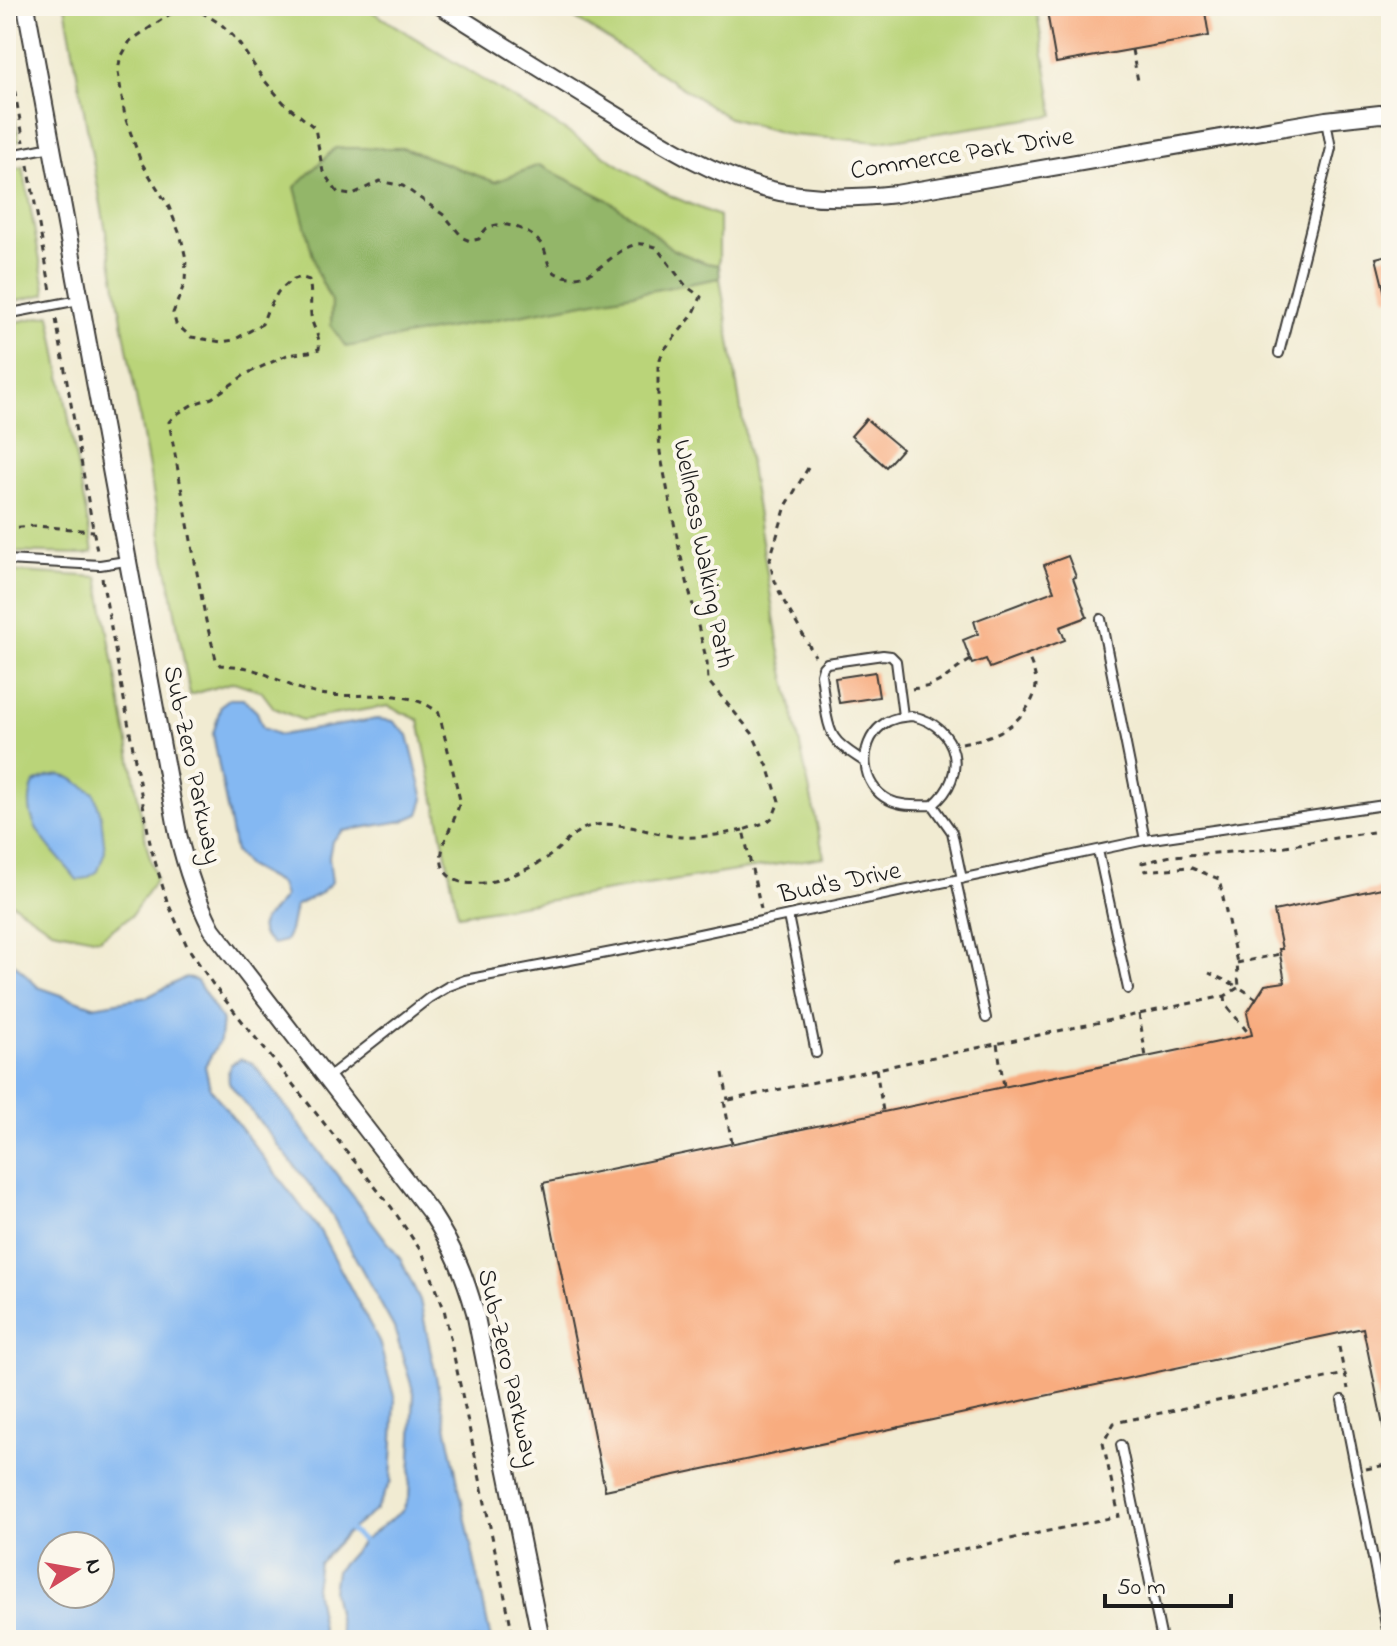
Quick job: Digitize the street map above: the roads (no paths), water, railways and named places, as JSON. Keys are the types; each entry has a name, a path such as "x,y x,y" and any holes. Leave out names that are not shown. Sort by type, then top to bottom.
{"street":[{"name":"Sub-Zero Parkway","path":"26,6 126,561 187,872 212,929 431,1213 450,1242 475,1312 541,1640"},
{"name":"Commerce Park Drive","path":"441,6 697,162 766,189 822,197 859,198 896,194 1351,116 1391,115"}],"lane":[{"path":"1279,353 1331,148 1326,120"},
{"path":"6,156 51,147"},
{"path":"6,314 79,300"},
{"path":"6,560 100,565 126,561"},
{"path":"1101,619 1145,840"},
{"path":"865,762 833,736 821,674 823,667 827,663 891,656 896,661 903,716"},
{"path":"903,716 927,719 939,727 954,752 952,780 946,794 933,805 900,804 886,799 875,789 865,762 873,734 884,723 903,716"},
{"name":"Bud's Drive","path":"327,1078 429,998 465,980 764,921 1145,840 1391,804"},
{"path":"933,805 952,832 986,1018"},
{"path":"1098,850 1128,989"},
{"path":"788,916 816,1053"},
{"path":"1346,1401 1389,1640"},
{"path":"1121,1445 1162,1640"}],"water":[{"path":"229,699 243,699 257,712 263,728 280,735 377,719 393,721 408,735 424,799 419,814 403,821 343,831 332,841 329,857 332,882 319,894 295,906 285,941 273,944 264,937 261,925 284,897 280,884 247,866 235,852 213,734 221,705"},
{"path":"60,775 71,778 94,793 101,815 105,851 98,871 87,878 77,880 41,836 30,811 34,783"},
{"path":"6,955 38,987 93,1006 147,997 186,977 197,981 222,1020 220,1040 205,1066 210,1088 320,1231 379,1341 395,1400 391,1481 376,1510 350,1530 319,1563 315,1587 324,1640 6,1640"},
{"path":"241,1059 253,1063 401,1260 420,1300 491,1640 342,1640 333,1591 336,1571 363,1541 403,1510 409,1497 414,1394 394,1328 328,1208 229,1083 231,1064"}],"waterway":[{"path":"350,1530 363,1541"}]}
